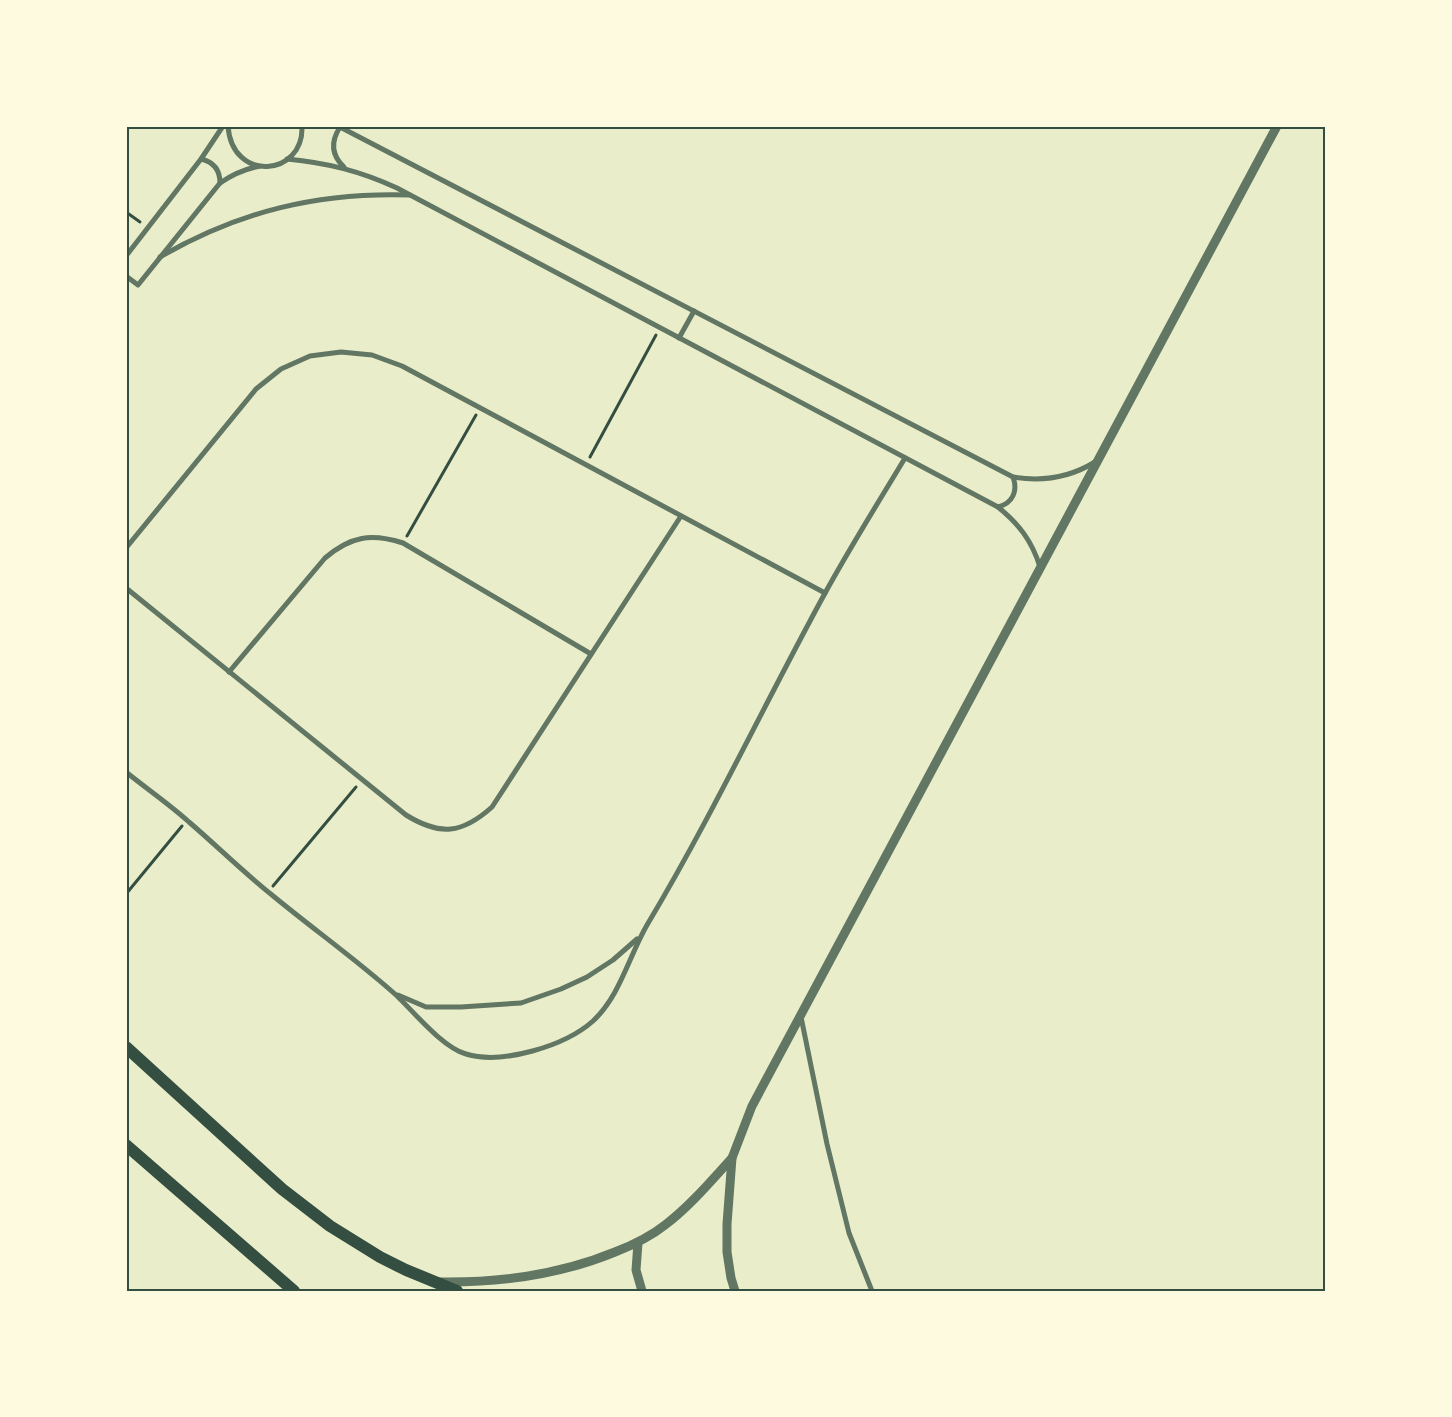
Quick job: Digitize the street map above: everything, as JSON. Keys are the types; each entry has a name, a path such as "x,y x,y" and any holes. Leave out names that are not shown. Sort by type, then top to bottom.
{"main road":[{"path":"126,1047 305,1208 355,1243 434,1286 458,1291"},
{"path":"126,1145 294,1291"}],"street":[{"path":"126,256 201,159 223,126"},
{"path":"228,126 228,137 232,148 239,157 249,163 260,166 272,166 287,159 300,143 302,126"},
{"path":"735,1291 727,1252 732,1158 752,1106 1277,126"},
{"path":"344,167 338,162 333,148 339,127 1013,477 1028,480 1058,478 1072,474 1098,461"},
{"path":"201,159 212,163 216,167 219,172 220,183"},
{"path":"287,159 344,167 371,176 412,196 998,507 1018,525 1026,536 1037,557 1040,568"},
{"path":"126,276 138,285 220,183 239,172 260,166"},
{"path":"160,257 191,240 231,222 281,207 333,198 385,195 412,196"},
{"path":"679,338 694,311"},
{"path":"126,548 256,389 281,369 310,356 341,352 372,355 402,366 825,593"},
{"path":"126,772 187,820 268,892 395,994 443,1041 465,1054 488,1056 532,1052 555,1044 593,1021 607,1004 625,971 640,937 679,871 825,593 904,458"},
{"path":"998,507 1005,505 1014,496 1015,483 1013,477"},
{"path":"126,588 406,815 423,825 441,829 460,828 478,820 492,807 681,516"},
{"path":"229,672 325,558 338,547 354,540 370,537 387,538 404,543 591,654"},
{"path":"395,994 426,1006 461,1007 521,1003 561,989 587,977 613,960 640,937"},
{"path":"801,1017 827,1144 849,1233 872,1291"},
{"path":"434,1286 538,1275 572,1267 638,1243 664,1227 687,1207 732,1158"},
{"path":"638,1243 636,1270 642,1291"}],"path":[{"path":"126,212 148,228"},
{"path":"586,465 660,328"},
{"path":"404,543 480,408"},
{"path":"268,892 362,780"},
{"path":"126,894 187,820"}]}
